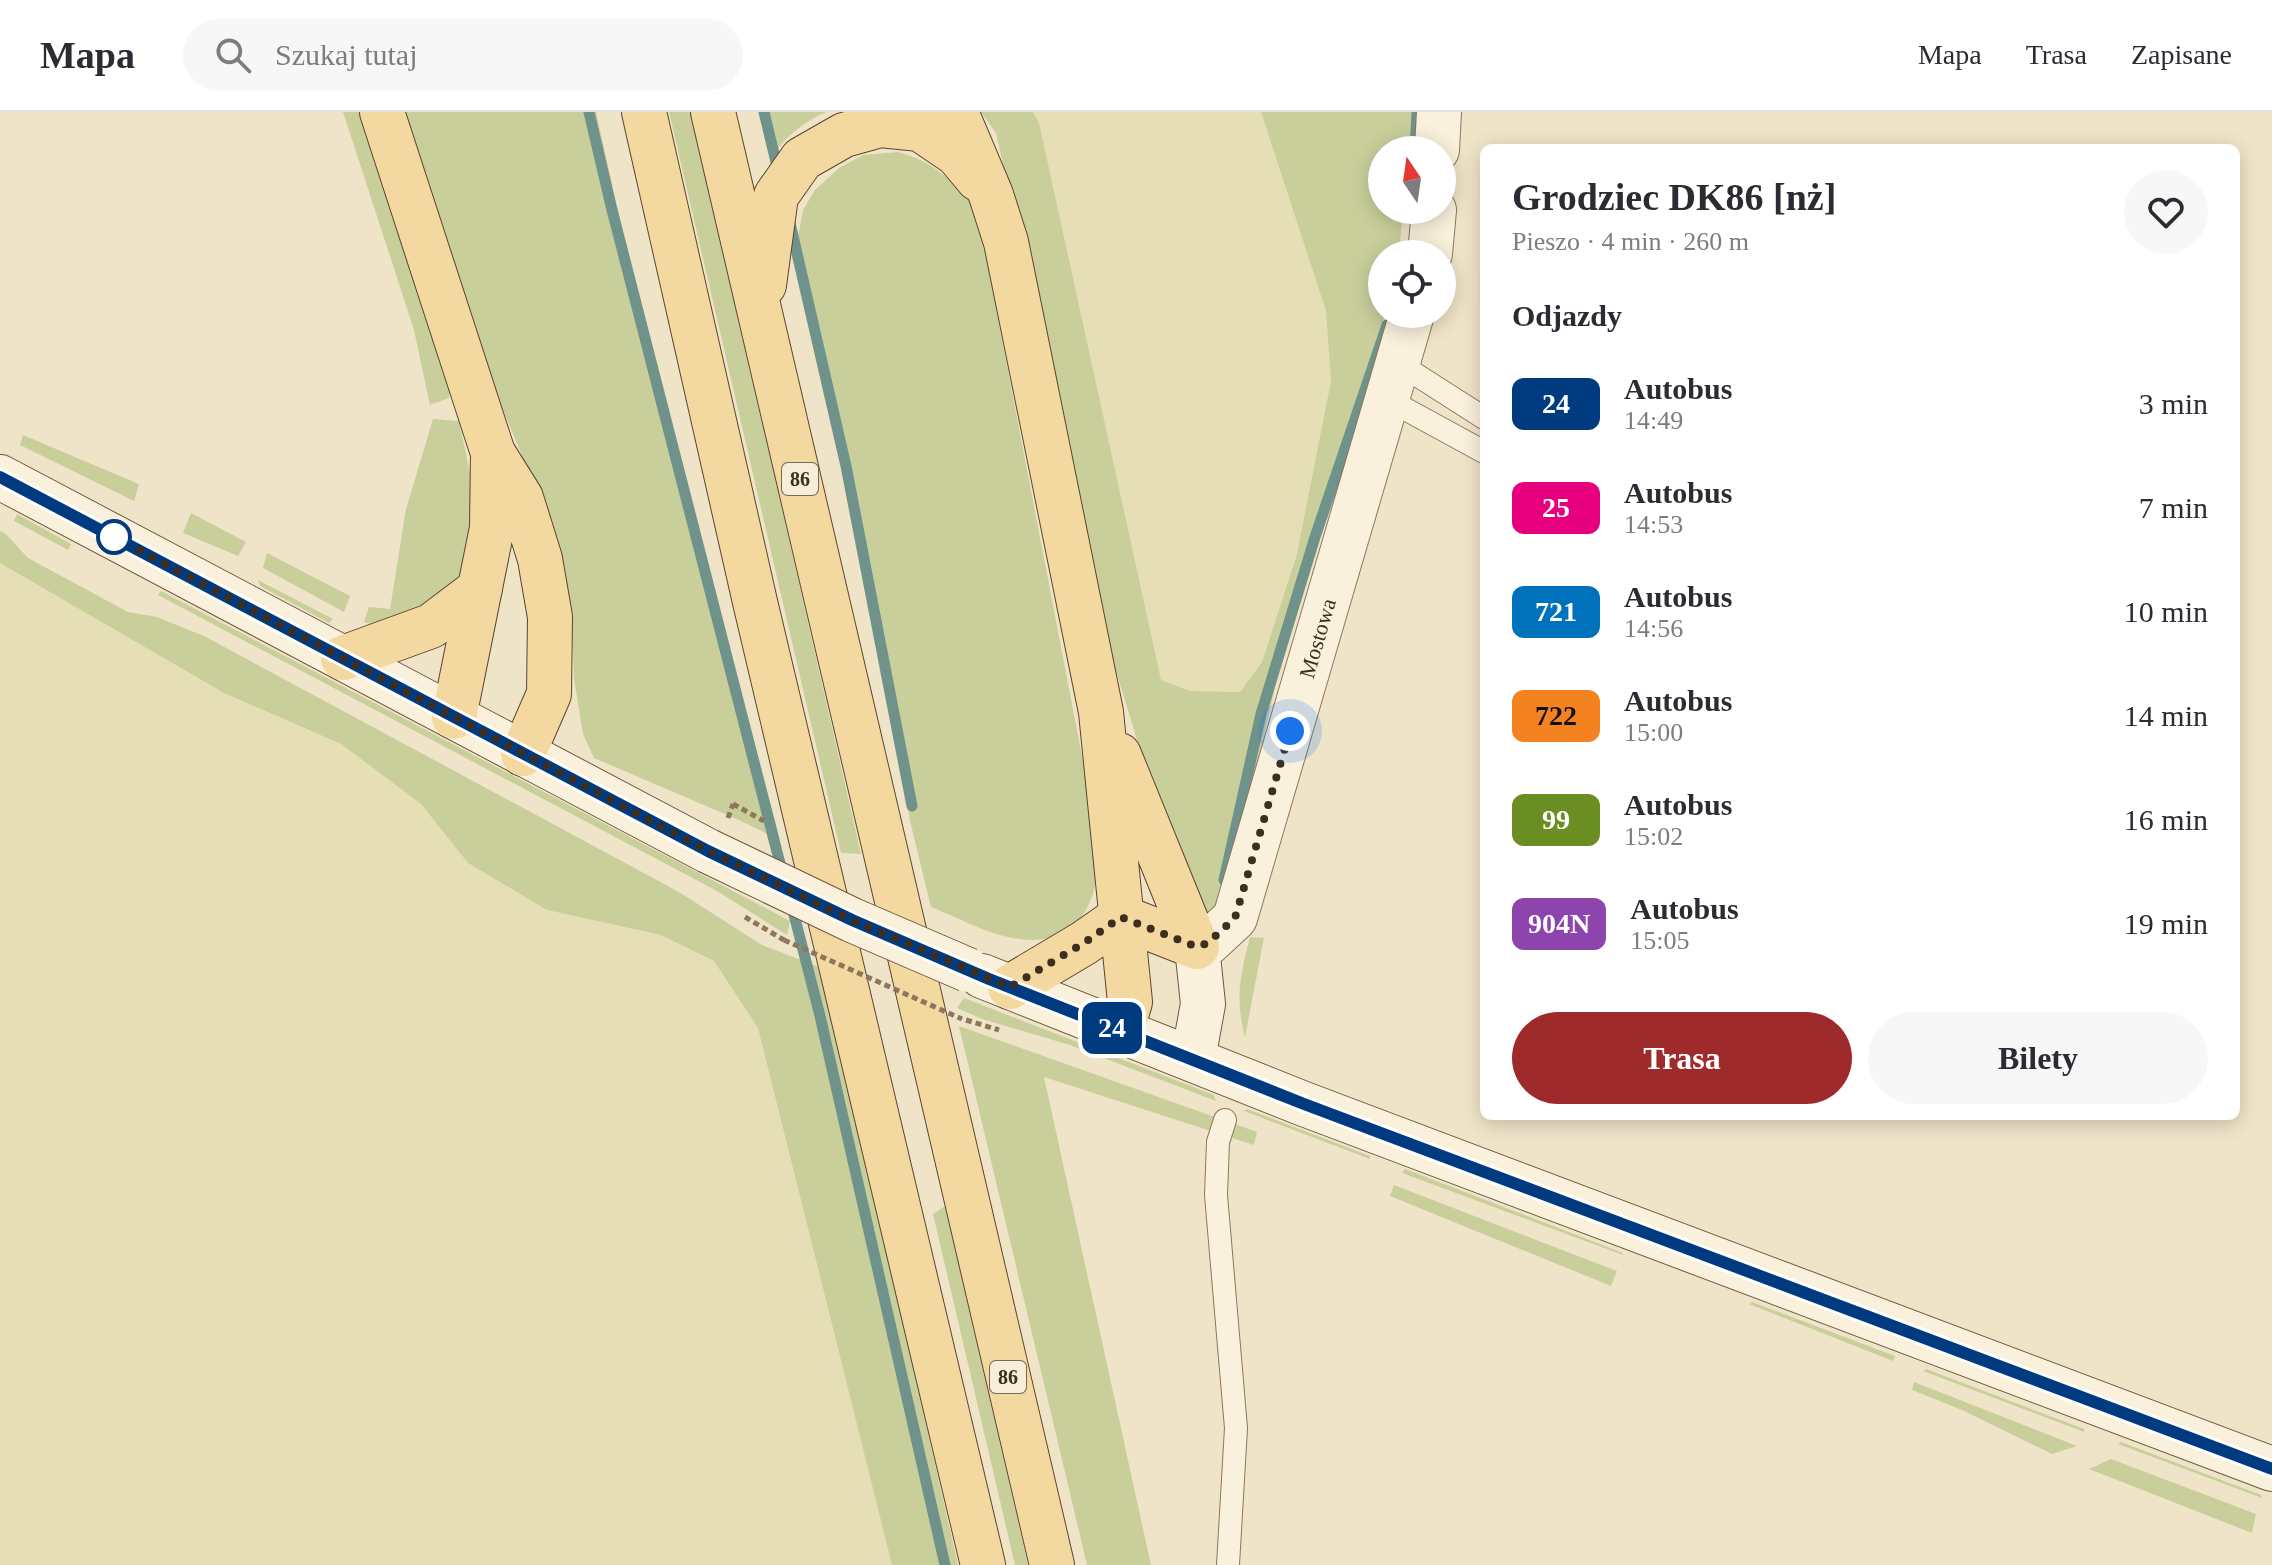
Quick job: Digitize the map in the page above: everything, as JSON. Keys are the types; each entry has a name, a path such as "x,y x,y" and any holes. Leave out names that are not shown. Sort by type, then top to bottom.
{"main road":[{"path":"382,112 493,453 521,498 540,559 550,617 549,694 523,754"},
{"path":"644,112 755,602 983,1565"},
{"name":"86","path":"713,112 1052,1565"},
{"path":"956,112 991,195 1006,242 1101,712 1130,1002 1121,1032"},
{"path":"761,316 776,196 802,159 844,135 880,125 920,129 957,154 991,195"},
{"path":"454,717 492,528 493,453"},
{"path":"343,658 431,626 480,589"},
{"path":"1101,712 1197,947"},
{"path":"1121,917 1197,947"},
{"path":"1010,987 1072,951 1121,917"}],"street":[{"path":"1438,136 1439,112"},
{"name":"Mostowa","path":"1197,947 1208,943 1235,918 1408,328"},
{"path":"0,477 708,851 852,920 968,970 1304,1104 2272,1469"},
{"path":"1193,1059 1203,1004 1197,947"}],"lane":[{"path":"1392,381 1480,412"},
{"path":"1392,381 1480,449"},
{"path":"1225,1120 1218,1142 1216,1195 1236,1428 1228,1565"}],"path":[{"path":"733,804 772,825"},
{"path":"784,940 962,1019"}],"shaded area":[{"path":"1033,112 1261,112 1326,311 1331,381 1303,534 1262,662 1240,692 1190,691 1161,680 1130,563 1039,124"},
{"path":"0,563 224,693 341,744 421,804 468,863 547,910 661,935 714,961 758,1028 892,1565 0,1565"}],"green space":[{"path":"343,112 364,112 450,390 449,398 430,405 414,330"},
{"path":"402,112 596,112 675,466 711,579 780,840 594,758 583,734 574,679 572,626 544,509 487,371"},
{"path":"669,112 691,112 861,854 841,853"},
{"path":"764,112 827,112 797,129 773,155"},
{"path":"981,112 1033,112 1039,123 1161,680 1190,691 1240,692 1262,662 1297,554 1331,381 1326,311 1261,112 1413,112 1410,136 1368,136 1368,224 1402,224 1400,240 1368,240 1368,328 1381,328 1277,678 1230,889 1209,920 1160,816 1114,664 996,133"},
{"path":"898,152 933,167 977,209 1095,824 1098,868 1088,906 1068,930 1039,940 1000,935 931,907 910,821 884,653 846,450 797,243 803,210 815,190 839,168 863,155"},
{"path":"433,419 459,421 475,509 472,551 465,572 447,596 389,630 364,622 369,607 390,609 406,509"},
{"path":"23,435 139,484 134,501 20,445"},
{"path":"191,513 246,542 238,556 183,533"},
{"path":"17,514 71,544 68,550 14,521"},
{"path":"0,531 28,558 128,612 157,617 206,637 679,892 762,945 822,968 958,1565 892,1565 758,1028 714,961 661,935 547,910 468,863 421,804 341,744 224,693 0,563"},
{"path":"267,553 350,596 344,612 263,568"},
{"path":"258,580 333,619 329,623 260,586"},
{"path":"161,591 790,921 787,935 717,891 158,595"},
{"path":"1250,937 1264,938 1245,1037 1240,987"},
{"path":"964,998 1214,1095 1216,1101 1070,1045 982,1019 957,1008"},
{"path":"959,1026 1257,1132 1254,1145 1044,1077 1151,1565 1087,1565"},
{"path":"1247,1109 1370,1156 1370,1159 1244,1111"},
{"path":"1405,1169 1623,1253 1623,1255 1402,1173"},
{"path":"1394,1185 1617,1271 1611,1286 1390,1196"},
{"path":"945,1206 1028,1565 1015,1565 933,1214"},
{"path":"1752,1302 1895,1356 1893,1361 1749,1304"},
{"path":"1926,1369 2084,1429 2084,1432 1923,1371"},
{"path":"1914,1382 2077,1446 2052,1454 1962,1410 1912,1390"},
{"path":"2121,1442 2261,1495 2262,1498 2118,1444"},
{"path":"2111,1459 2256,1514 2252,1533 2089,1469"}],"waterway":[{"path":"589,112 783,875"},
{"path":"764,112 776,162"},
{"path":"1416,136 1417,112"},
{"path":"790,223 846,466 912,806"},
{"path":"1224,880 1261,714 1315,537 1386,328"},
{"path":"791,903 820,1016 945,1565"}],"bus line":[{"name":"24","path":"0,477 708,851 852,920 989,979 1304,1104 2272,1469"}],"route":[{"path":"114,537 708,851 852,920 1010,987 1121,917 1197,947 1208,943 1235,918 1290,731"}]}
